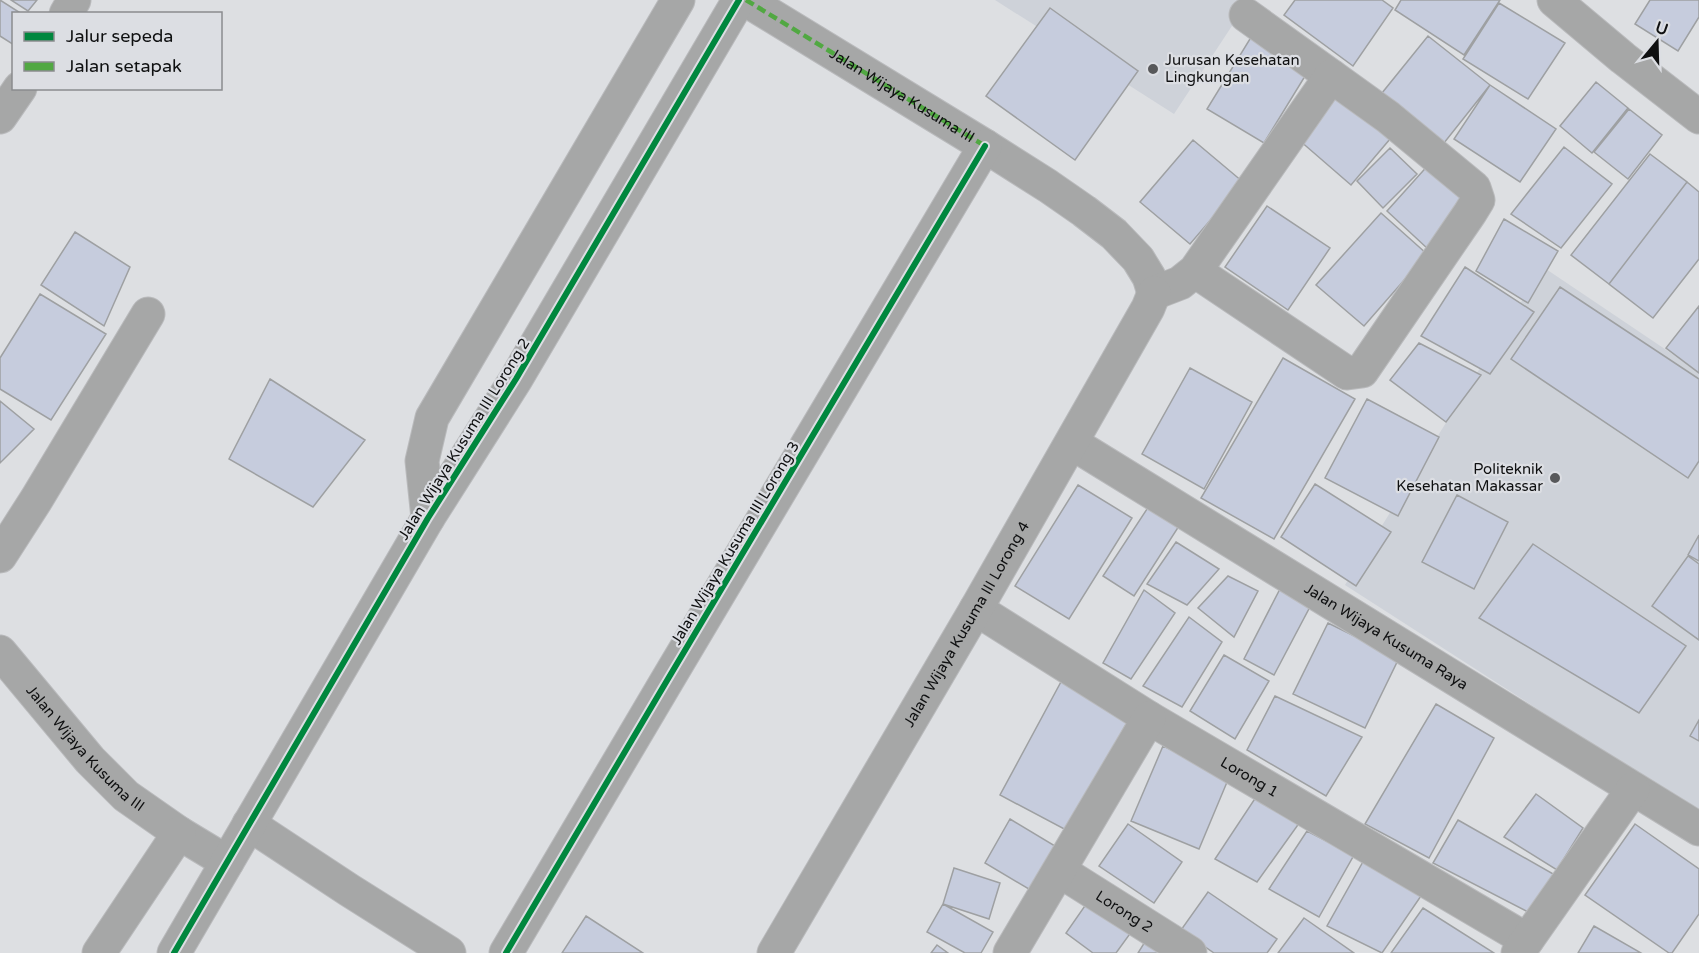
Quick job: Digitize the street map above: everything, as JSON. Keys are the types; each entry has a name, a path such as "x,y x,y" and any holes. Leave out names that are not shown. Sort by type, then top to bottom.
{"street":[{"path":"428,518 422,460 432,418 678,0"},
{"name":"Jalan Wijaya Kusuma III Lorong 2","path":"174,953 428,518 516,379 739,0"},
{"name":"Jalan Wijaya Kusuma III","path":"746,0 1048,186 1114,234 1138,259 1149,277 1154,293"},
{"path":"1554,0 1623,58 1699,117"},
{"path":"1195,271 1347,373 1362,371 1478,200 1474,188 1388,117 1246,15"},
{"path":"1154,293 1180,283 1195,271 1331,76"},
{"path":"0,117 19,90"},
{"name":"Jalan Wijaya Kusuma III Lorong 3","path":"506,953 985,146"},
{"name":"Jalan Wijaya Kusuma III Lorong 4","path":"774,953 1072,443 1149,308 1154,293"},
{"path":"0,556 148,314"},
{"name":"Jalan Wijaya Kusuma Raya","path":"1072,443 1699,829"},
{"name":"Lorong 1","path":"976,609 1523,947"},
{"name":"Jalan Wijaya Kusuma III","path":"0,652 90,760 126,796 179,833 227,862"},
{"path":"1010,953 1149,718"},
{"path":"1523,947 1633,789"},
{"path":"249,824 449,953"},
{"path":"99,953 179,833"},
{"name":"Lorong 2","path":"1060,871 1190,953"}],"shaded area":[{"name":"Jurusan Kesehatan Lingkungan","path":"995,0 1249,0 1174,114"},
{"name":"Politeknik Kesehatan Makassar","path":"1543,267 1699,372 1699,813 1345,585"}],"building":[{"path":"0,0 19,12 12,12 12,44 0,36"},
{"path":"11,0 37,0 28,11"},
{"path":"1295,0 1382,0 1393,8 1353,66 1284,15"},
{"path":"1401,0 1500,0 1464,55 1395,10"},
{"path":"1650,0 1699,0 1699,17 1678,51 1635,24"},
{"path":"1499,3 1565,43 1528,99 1463,59"},
{"path":"1050,8 1138,71 1075,160 986,96"},
{"path":"1253,34 1310,68 1264,143 1207,109"},
{"path":"1428,36 1490,85 1444,143 1382,93"},
{"path":"1596,82 1628,108 1592,153 1560,126"},
{"path":"1490,85 1556,129 1520,182 1454,139"},
{"path":"1338,95 1390,139 1351,185 1299,140"},
{"path":"1629,109 1662,135 1628,179 1594,152"},
{"path":"1193,140 1243,182 1190,244 1140,202"},
{"path":"1564,147 1612,184 1561,248 1511,214"},
{"path":"1390,148 1417,174 1383,208 1357,181"},
{"path":"1650,154 1687,182 1609,284 1571,255"},
{"path":"1431,162 1473,200 1428,249 1387,211"},
{"path":"1687,182 1699,192 1699,259 1653,318 1609,284"},
{"path":"1267,206 1330,248 1288,310 1225,267"},
{"path":"1381,213 1427,254 1364,326 1316,285"},
{"path":"1504,219 1558,251 1528,303 1476,271"},
{"path":"75,232 130,267 104,326 41,285"},
{"path":"1465,267 1534,312 1490,374 1421,336"},
{"path":"1560,287 1699,379 1699,461 1688,478 1511,359"},
{"path":"40,294 106,334 51,420 0,389 0,358"},
{"path":"1699,306 1699,373 1666,348"},
{"path":"1419,343 1481,375 1446,422 1390,380"},
{"path":"1283,358 1355,399 1274,539 1201,498"},
{"path":"1190,368 1252,402 1204,489 1142,454"},
{"path":"270,379 365,440 313,507 229,459"},
{"path":"1367,399 1439,437 1398,516 1325,478"},
{"path":"0,401 34,429 0,463"},
{"path":"1315,484 1391,532 1356,586 1281,537"},
{"path":"1078,485 1132,518 1069,619 1015,586"},
{"path":"1457,495 1508,522 1474,589 1422,562"},
{"path":"1149,506 1179,526 1134,596 1103,576"},
{"path":"1699,535 1699,561 1688,555"},
{"path":"1176,542 1219,569 1187,605 1147,584"},
{"path":"1533,544 1686,646 1639,713 1479,618"},
{"path":"1688,556 1699,564 1699,640 1652,606"},
{"path":"1228,576 1258,591 1234,637 1198,608"},
{"path":"1281,587 1312,603 1274,675 1244,659"},
{"path":"1144,590 1175,613 1131,679 1103,663"},
{"path":"1189,617 1222,642 1182,707 1143,686"},
{"path":"1328,623 1399,658 1365,728 1293,694"},
{"path":"1224,655 1269,681 1235,739 1190,711"},
{"path":"1062,680 1130,717 1068,831 1000,795"},
{"path":"1275,696 1362,737 1326,796 1247,750"},
{"path":"1436,704 1494,738 1429,858 1365,824"},
{"path":"1699,720 1699,741 1690,736"},
{"path":"1163,746 1230,775 1199,849 1131,821"},
{"path":"1258,794 1300,822 1257,882 1215,859"},
{"path":"1536,794 1583,828 1557,870 1504,837"},
{"path":"1010,819 1065,852 1039,895 985,863"},
{"path":"1458,820 1562,879 1536,916 1433,863"},
{"path":"1128,824 1182,862 1154,903 1099,866"},
{"path":"1635,824 1699,869 1699,914 1672,953 1585,895"},
{"path":"1307,831 1354,855 1319,917 1269,889"},
{"path":"1364,860 1423,893 1382,953 1327,926"},
{"path":"954,868 1000,883 989,919 943,904"},
{"path":"1208,892 1277,939 1267,953 1214,953 1181,930"},
{"path":"1089,900 1132,931 1116,953 1093,953 1066,933"},
{"path":"943,904 993,932 981,953 965,953 927,932"},
{"path":"1423,908 1494,953 1391,953"},
{"path":"586,916 643,953 562,953"},
{"path":"1304,918 1354,953 1278,953"},
{"path":"1594,926 1641,953 1578,953"},
{"path":"1148,937 1177,953 1138,953"},
{"path":"937,945 948,953 931,953"}],"marked path":[{"path":"746,0 985,146"}],"cycle path":[{"path":"174,953 428,518 516,379 739,0"},
{"path":"506,953 985,146"}],"place":[{"name":"Jurusan Kesehatan Lingkungan","path":"1153,69"},
{"name":"Politeknik Kesehatan Makassar","path":"1555,478"}]}
